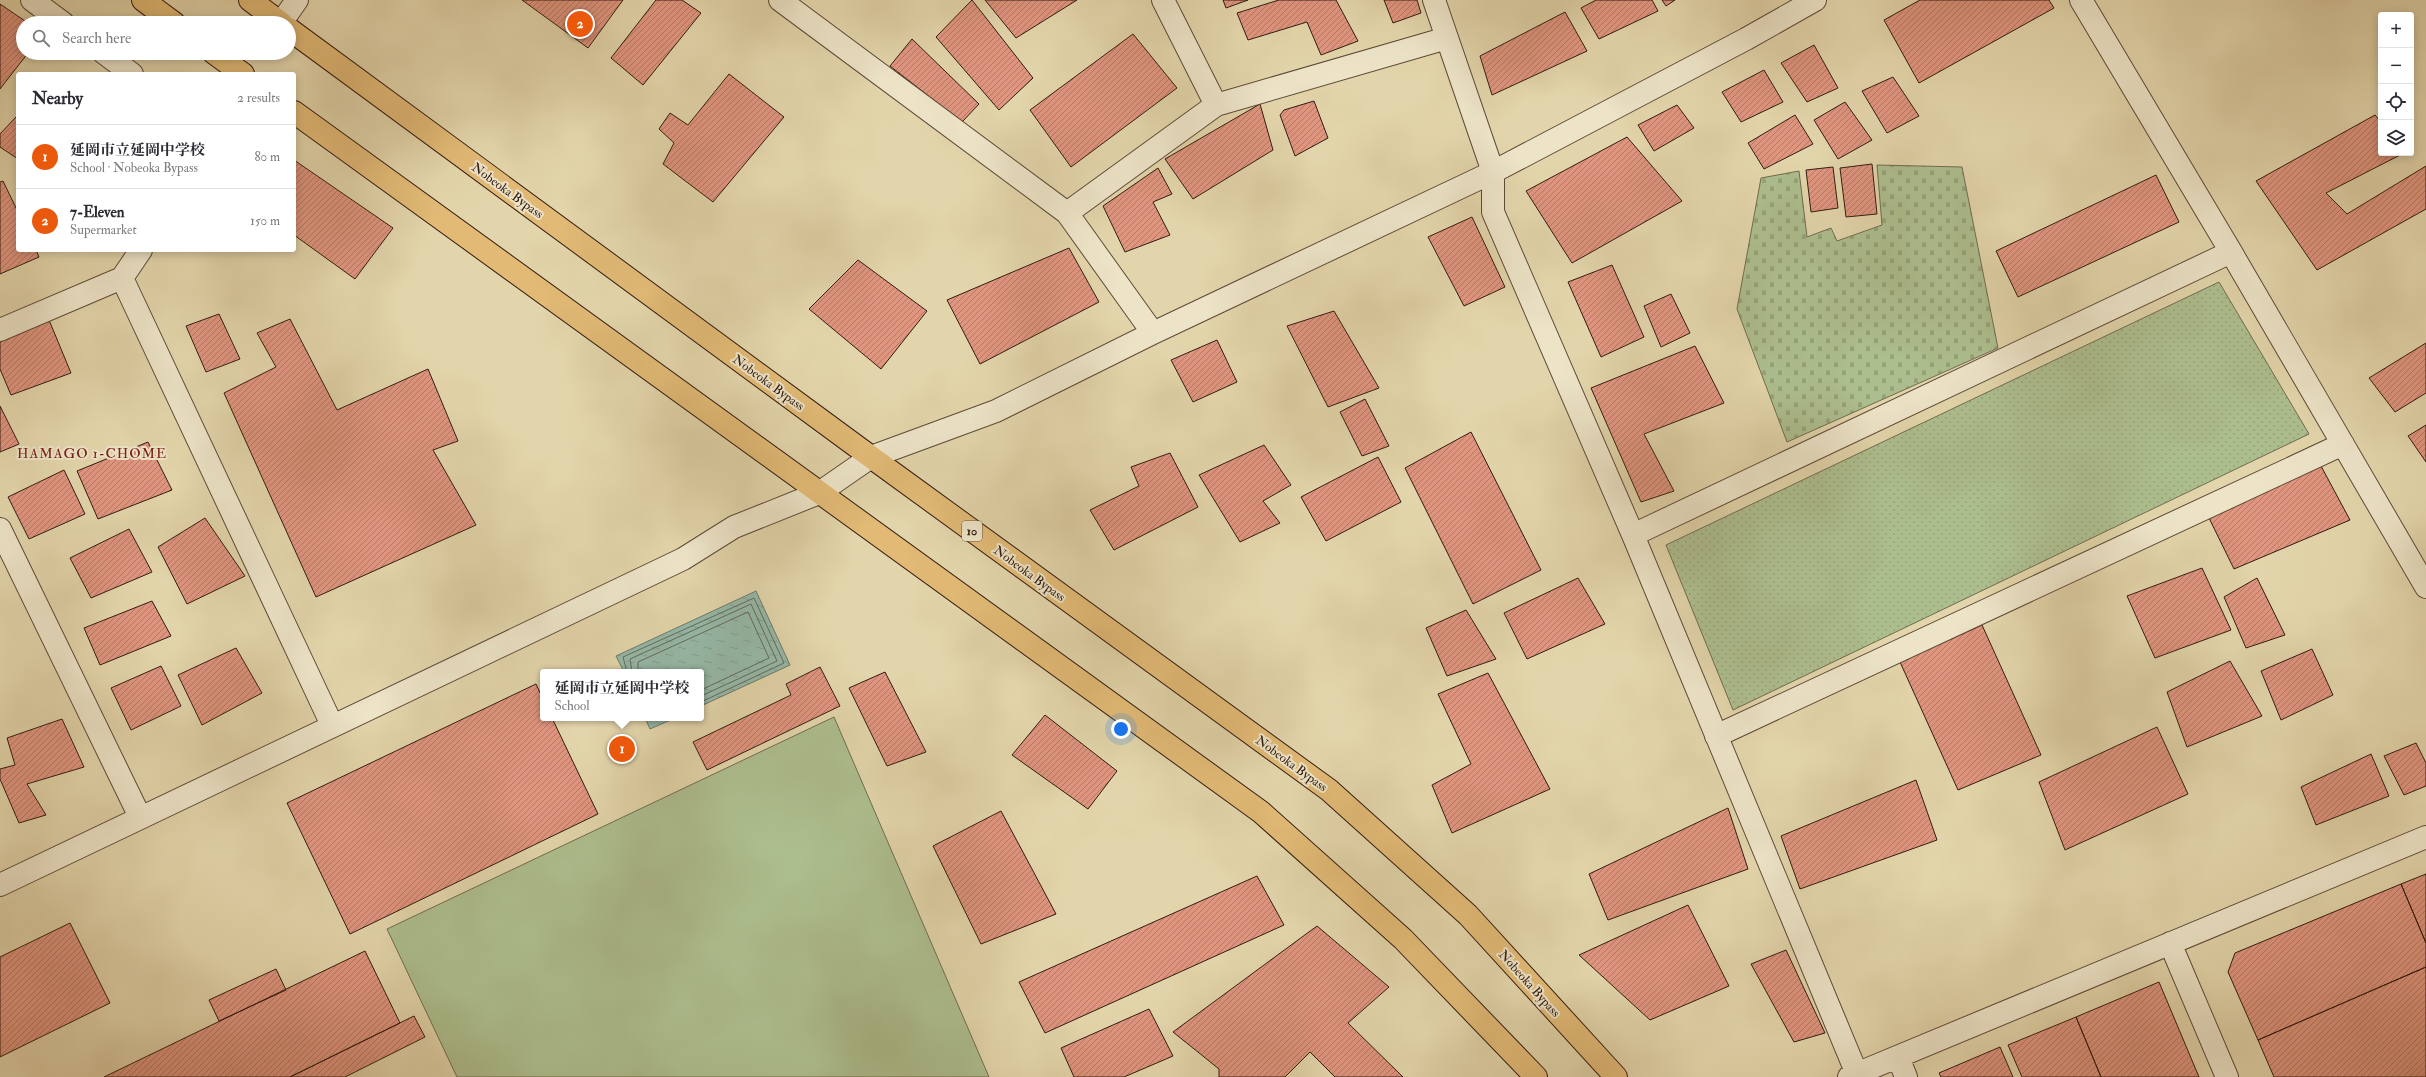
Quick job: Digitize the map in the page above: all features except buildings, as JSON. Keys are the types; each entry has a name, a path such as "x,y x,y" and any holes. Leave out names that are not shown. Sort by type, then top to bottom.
{"highway":[{"path":"143,0 165,16"},
{"path":"250,0 272,16"},
{"name":"Nobeoka Bypass","path":"296,34 871,457 1329,790 1468,915 1616,1077"},
{"path":"224,60 240,72"},
{"path":"296,113 819,494 1261,812 1402,939 1536,1077"}],"street":[{"path":"32,0 54,16"},
{"path":"286,16 297,0"},
{"path":"780,0 1067,213 1153,333"},
{"path":"1163,0 1216,105"},
{"path":"1434,0 1493,172 1493,212 1633,535 1853,1076 2426,837"},
{"path":"0,885 332,725 683,559 734,527 819,494 871,457 996,410 1153,333 1493,172 1784,8 1815,0"},
{"path":"2082,0 2426,587"},
{"path":"1067,213 1216,105 1447,38"},
{"path":"113,60 129,72"},
{"path":"0,330 122,278 140,252"},
{"path":"1633,535 2231,252"},
{"path":"122,278 332,725"},
{"path":"1716,736 2343,444"},
{"path":"0,528 140,817"},
{"path":"2170,943 2227,1077"},
{"path":"1898,1057 1906,1077"}],"green space":[{"path":"1877,165 1962,167 1998,348 1787,442 1737,309 1761,178 1799,171 1807,237 1831,228 1837,241 1882,225"},
{"path":"2219,282 2309,434 1733,710 1666,545"},
{"path":"834,717 989,1077 457,1077 387,929"}],"water":[{"path":"756,591 790,665 704,705 704,669 622,669 616,656"},
{"path":"646,721 668,721 650,729"}],"place":[{"name":"7-Eleven","path":"580,24"},
{"name":"延岡市立延岡中学校","path":"622,749"}],"district":[{"name":"HAMAGO 1-CHOME","path":"92,453"}]}
